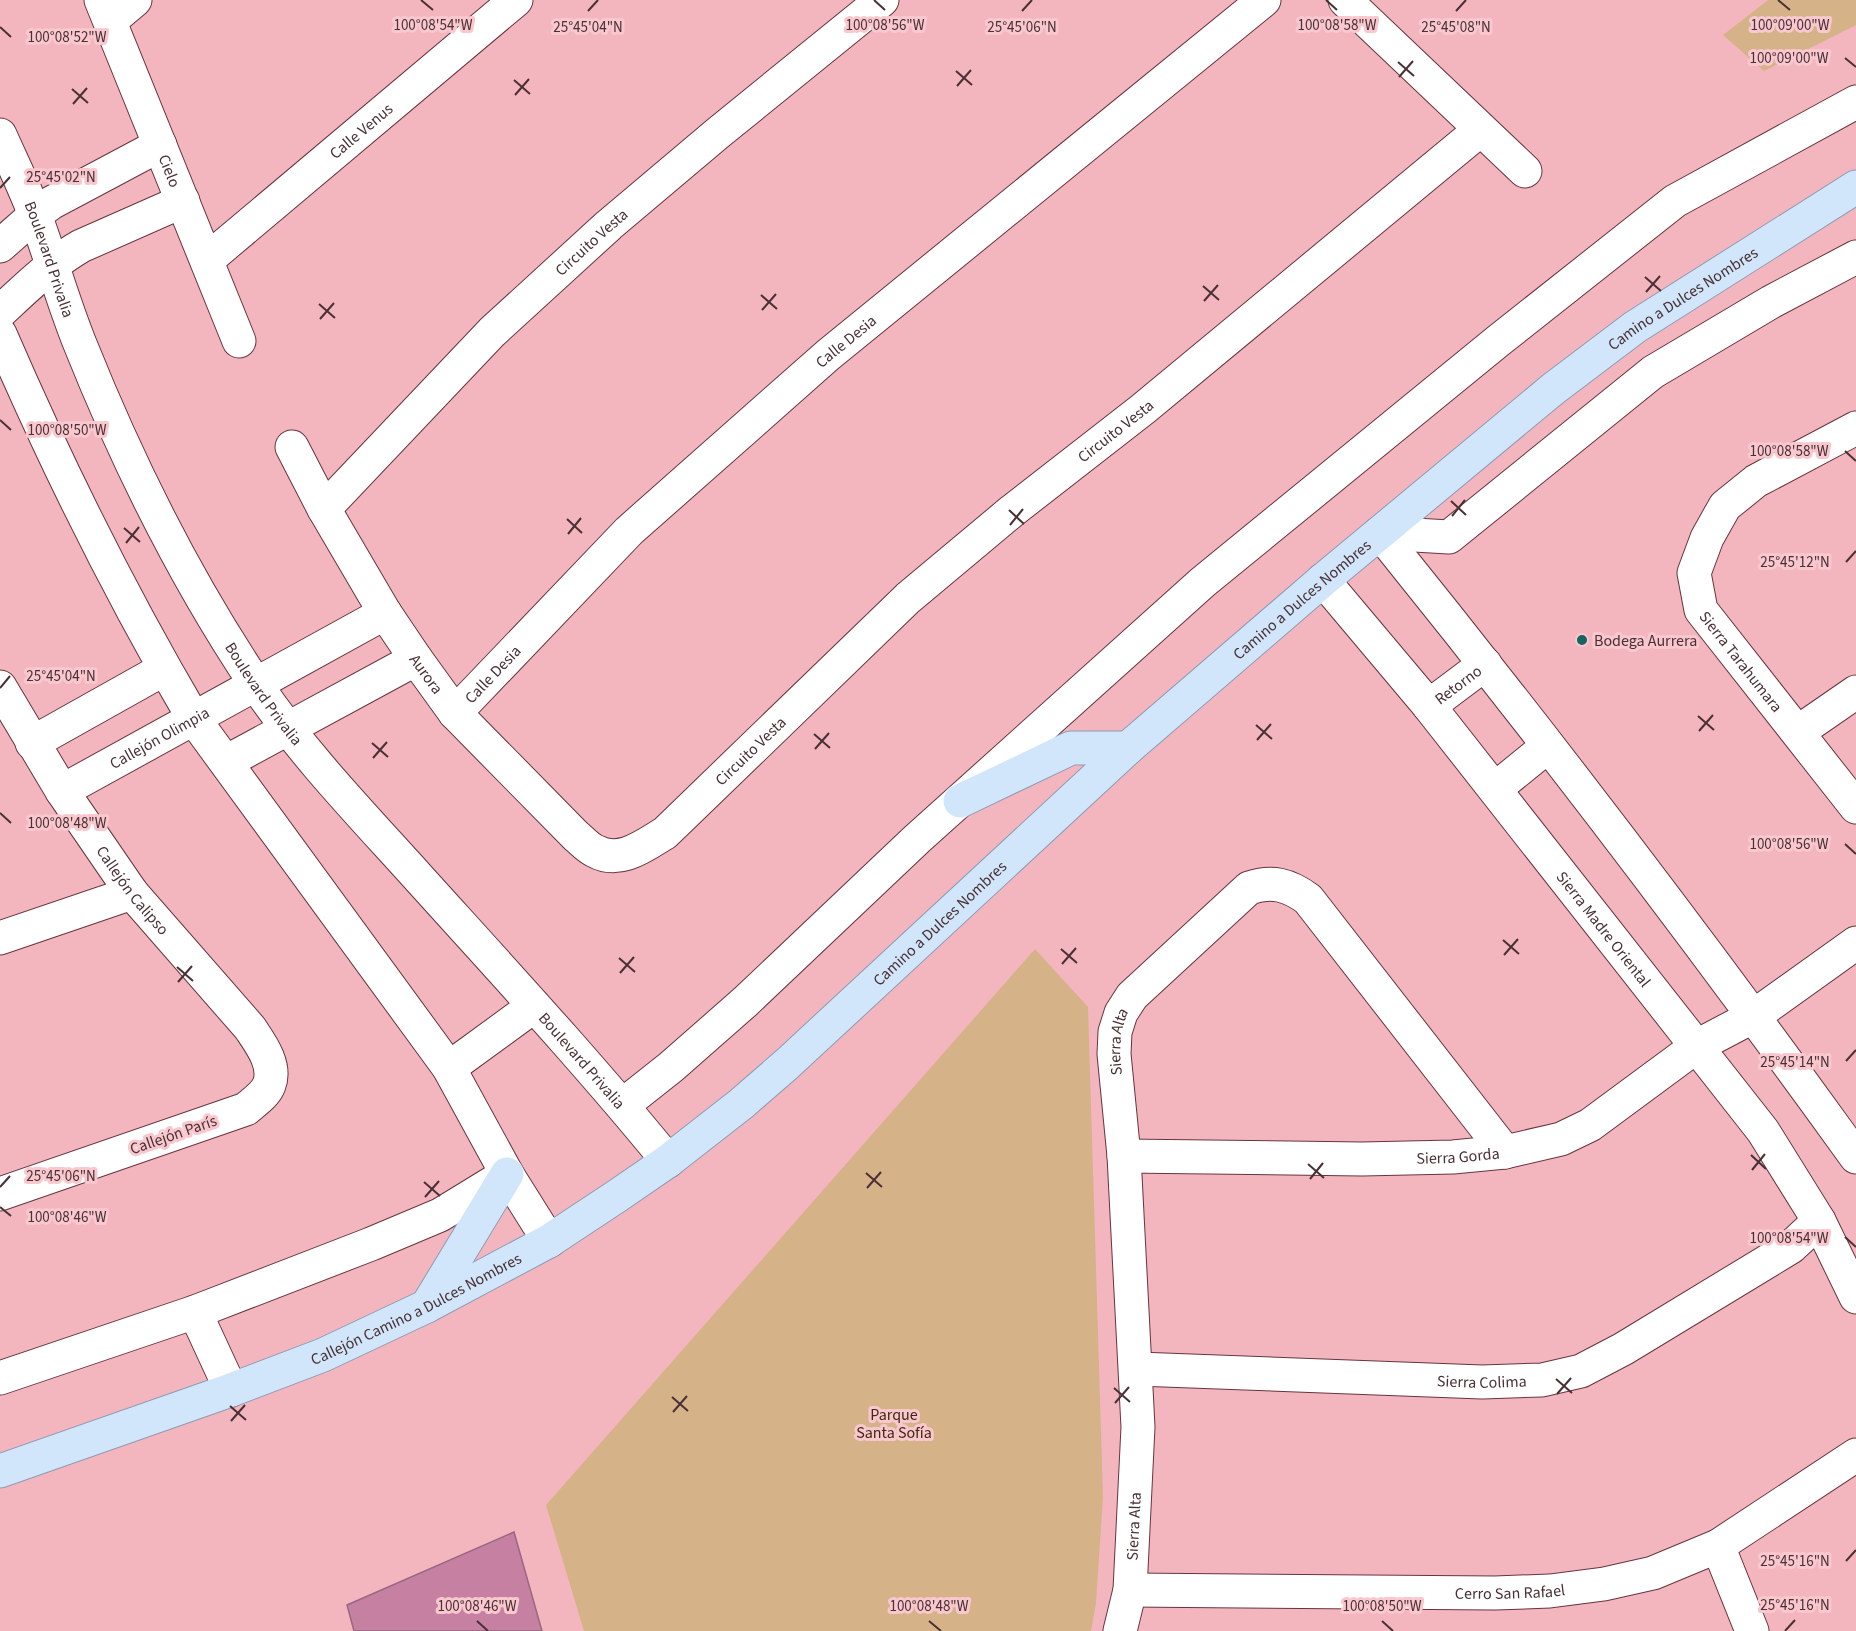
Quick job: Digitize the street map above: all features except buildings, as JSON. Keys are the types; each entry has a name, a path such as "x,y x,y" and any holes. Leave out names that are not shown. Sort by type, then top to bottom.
{"main road":[{"name":"Camino a Dulces Nombres","path":"787,1064 1128,748 1323,580 1553,389 1635,327 1856,187"},
{"path":"960,801 1071,748 1128,748"},
{"name":"Callejón Camino a Dulces Nombres","path":"0,1471 231,1390 323,1355 427,1306 549,1240 618,1196 668,1161 741,1104 787,1064"},
{"path":"427,1306 507,1174"}],"street":[{"path":"106,10 135,0"},
{"name":"Calle Venus","path":"207,260 516,0"},
{"name":"Circuito Vesta","path":"324,509 492,332 609,225 882,0"},
{"name":"Calle Desia","path":"455,713 629,531 811,370 1264,0"},
{"path":"1345,0 1526,171"},
{"name":"Cielo","path":"106,10 239,341"},
{"path":"622,1105 745,1002 917,838 1203,582 1498,341 1675,201 1856,102"},
{"name":"Circuito Vesta","path":"613,856 635,852 665,833 908,598 1012,512 1143,409 1480,130"},
{"name":"Boulevard Privalia","path":"0,135 35,215 78,341 149,502 204,604 256,685 288,729 392,849 622,1105 668,1161"},
{"path":"0,246 35,215 68,193 160,145"},
{"path":"0,312 51,265 81,246 183,201"},
{"path":"1380,532 1449,537 1653,372 1771,302 1856,257"},
{"path":"0,334 89,529 164,669 194,719 449,1068 507,1174 549,1240"},
{"name":"Sierra Tarahumara","path":"1856,428 1756,481 1725,507 1707,538 1694,573 1701,610 1856,807"},
{"name":"Aurora","path":"292,447 324,509 385,613 455,713 576,836 596,852 613,856"},
{"path":"1380,532 1485,664 1754,1016 1856,1157"},
{"name":"Sierra Madre Oriental","path":"1323,580 1429,706 1763,1131 1819,1221 1856,1297"},
{"path":"256,685 385,613"},
{"path":"226,762 416,659"},
{"name":"Retorno","path":"1429,706 1485,664"},
{"path":"32,743 164,669"},
{"name":"Callejón Olimpia","path":"62,791 256,685"},
{"name":"Callejón Calipso","path":"0,687 62,791 132,893 250,1028 265,1051 271,1070 270,1085"},
{"path":"1798,732 1856,692"},
{"path":"1495,789 1548,746"},
{"name":"Sierra Alta","path":"1120,1631 1130,1590 1138,1427 1137,1369 1124,1156 1114,1054 1115,1032 1121,1013 1132,996 1249,888 1262,884 1282,885 1295,890 1308,899 1506,1152"},
{"path":"0,938 132,893"},
{"name":"Sierra Gorda","path":"1124,1156 1362,1160 1453,1157 1506,1152 1561,1139 1590,1125 1697,1047 1754,1016 1856,943"},
{"path":"449,1068 534,1006"},
{"name":"Callejón París","path":"0,1194 246,1109 270,1085"},
{"path":"0,1378 195,1312 440,1215 507,1174"},
{"name":"Sierra Colima","path":"1137,1369 1482,1382 1542,1380 1581,1371 1623,1349 1791,1246 1819,1221"},
{"path":"195,1312 231,1390"},
{"name":"Cerro San Rafael","path":"1130,1590 1364,1593 1550,1591 1604,1584 1653,1573 1718,1546 1856,1455"},
{"path":"1718,1546 1752,1631"}],"green space":[{"path":"1768,0 1856,0 1856,25 1764,71 1723,35"},
{"name":"Parque Santa Sofía","path":"1035,949 1088,1007 1103,1497 1096,1603 1091,1631 584,1631 546,1505"}],"place":[{"name":"Bodega Aurrera","path":"1582,640"}]}
